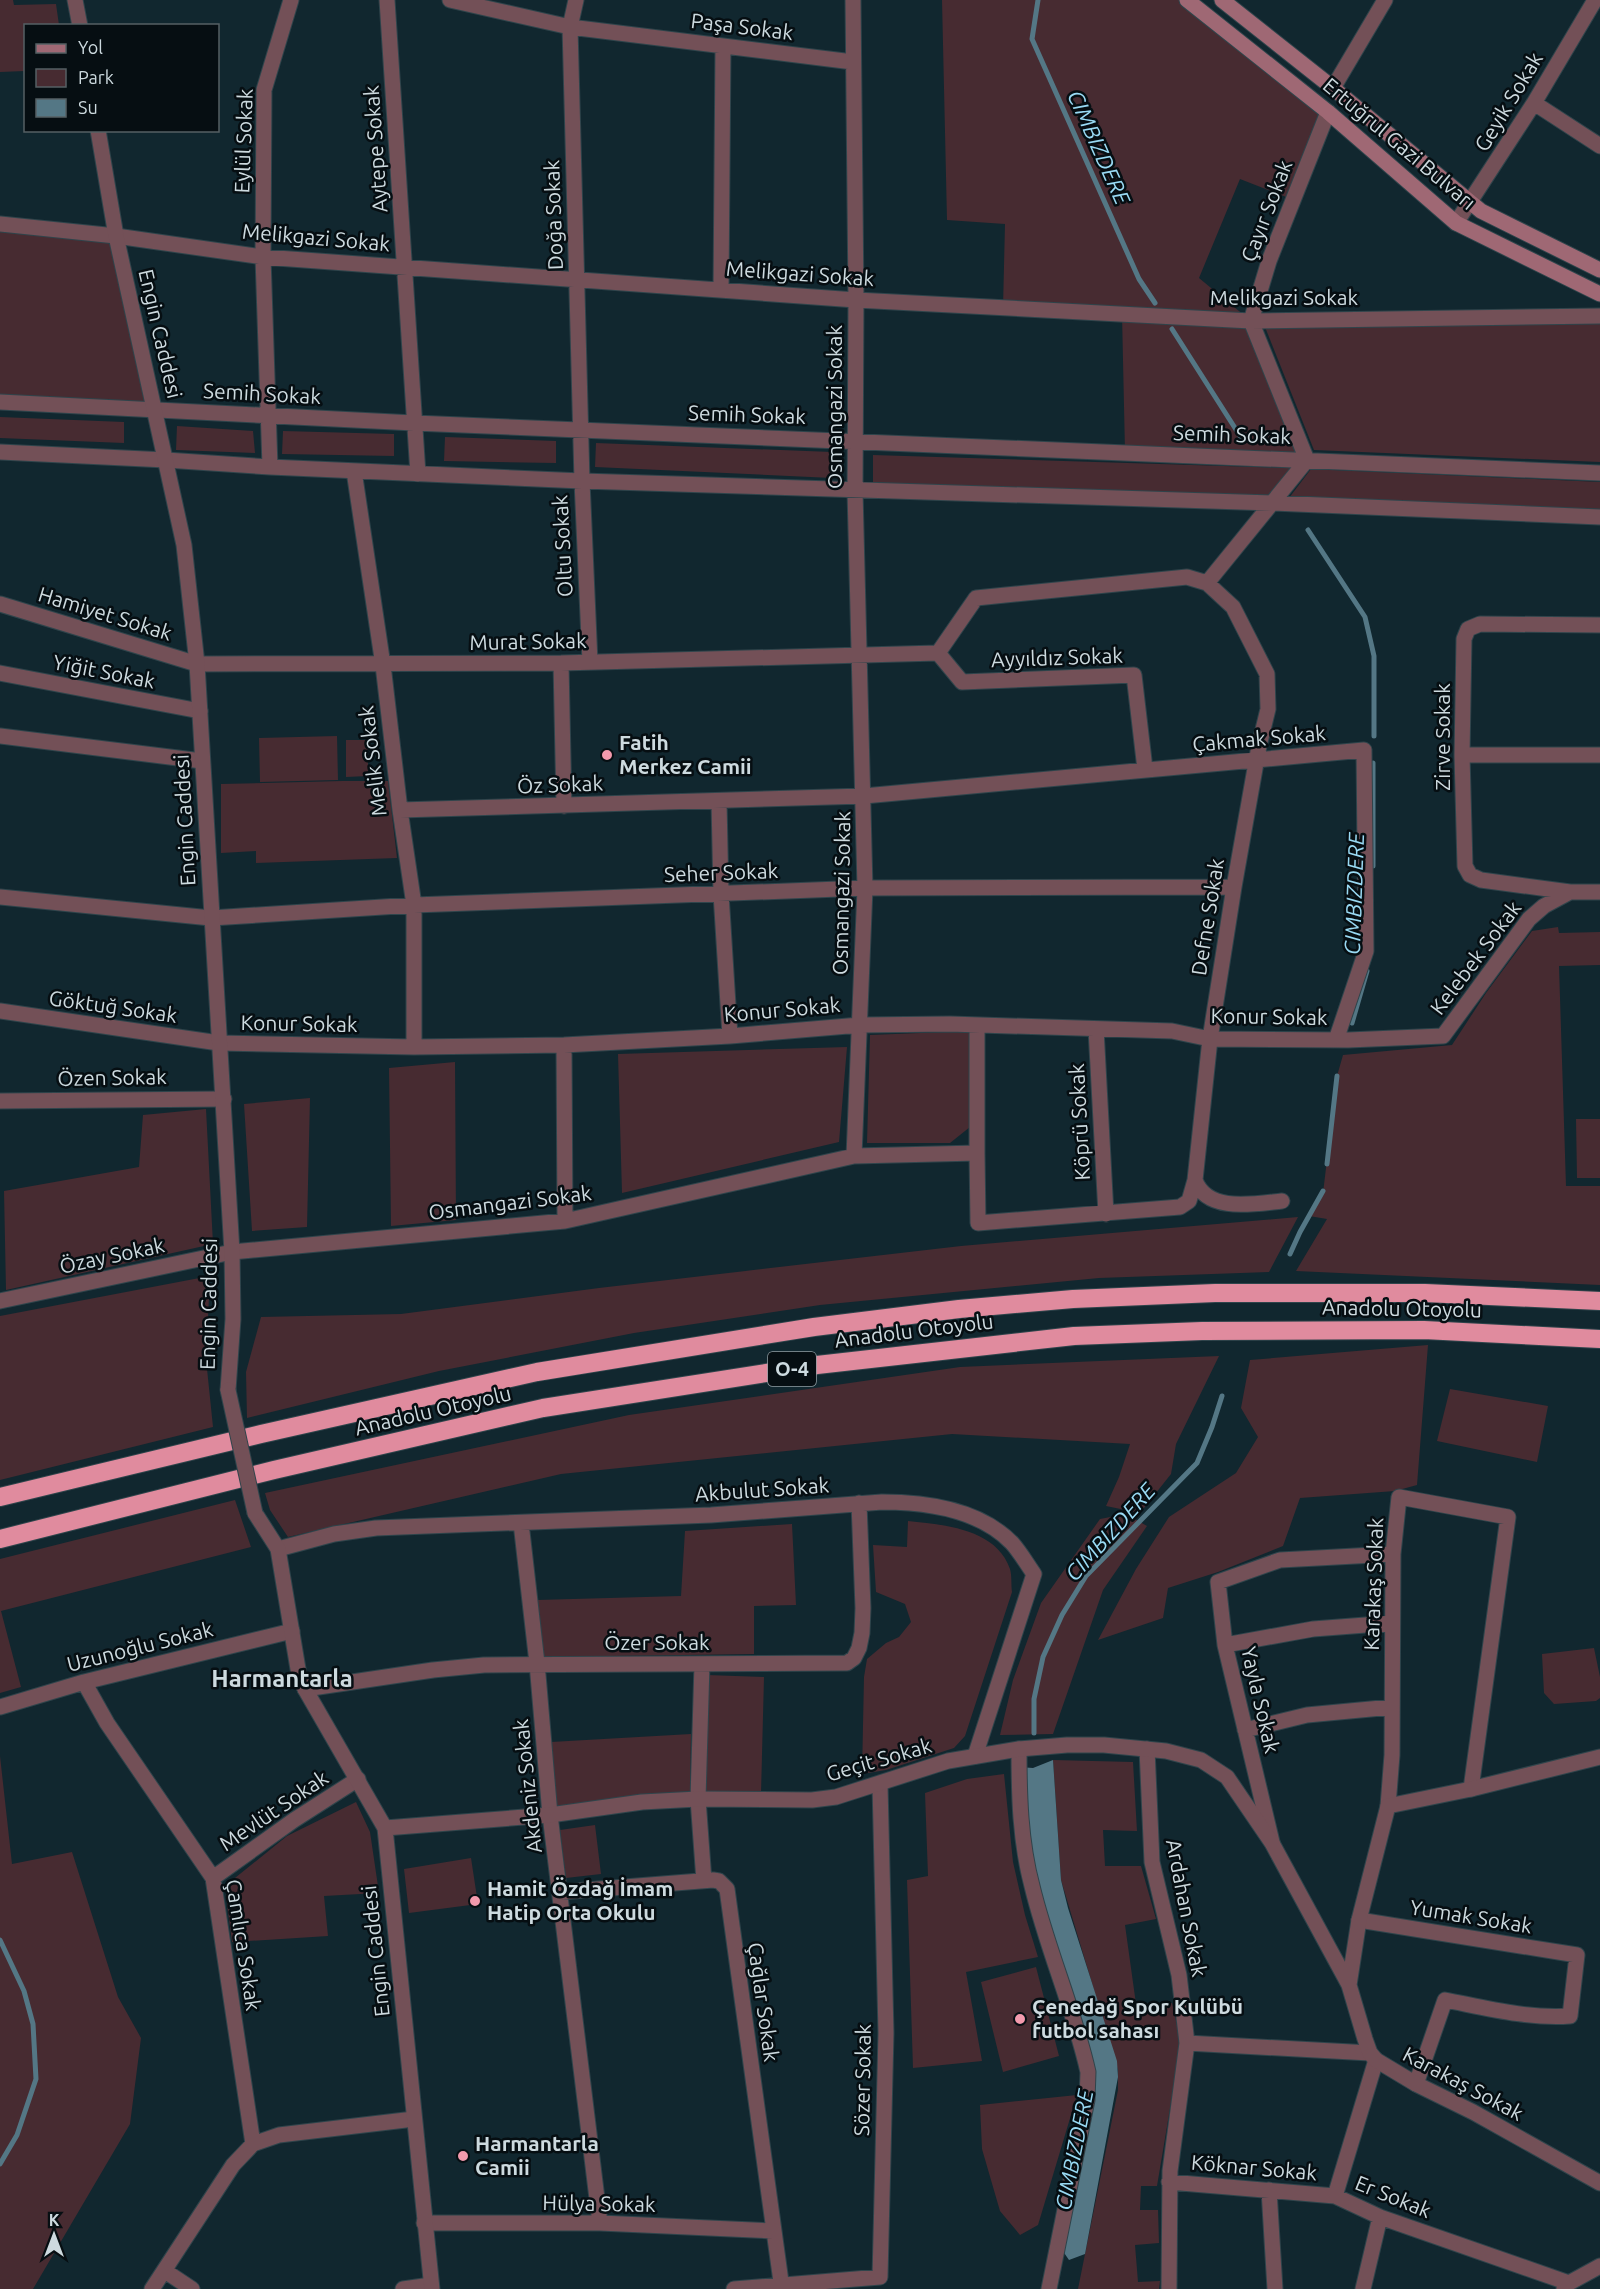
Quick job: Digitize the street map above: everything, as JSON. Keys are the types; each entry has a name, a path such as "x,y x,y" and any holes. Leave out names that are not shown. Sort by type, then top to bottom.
{"highway":[{"name":"Anadolu Otoyolu","path":"0,1497 249,1437 537,1372 803,1329 959,1309 1073,1299 1215,1293 1425,1293 1600,1301"},
{"name":"Anadolu Otoyolu","path":"0,1539 252,1475 543,1408 817,1365 1074,1336 1202,1331 1424,1330 1600,1339"}],"main road":[{"name":"Ertuğrul Gazi Bulvarı","path":"1188,0 1328,112 1456,223 1600,294"},
{"name":"Ertuğrul Gazi Bulvarı","path":"1222,0 1333,88 1481,211 1600,270"}],"street":[{"path":"75,0 80,24"},
{"name":"Eylül Sokak","path":"270,468 263,257 264,90 291,0"},
{"name":"Aytepe Sokak","path":"387,0 418,474"},
{"name":"Paşa Sokak","path":"450,0 570,27 853,62"},
{"name":"Doğa Sokak","path":"576,0 570,27 580,429"},
{"name":"Osmangazi Sokak","path":"232,1252 565,1221 854,1156 865,888 855,491 853,0"},
{"path":"1594,0 1600,4"},
{"name":"Geyik Sokak","path":"1456,223 1534,103 1594,0"},
{"path":"1333,88 1379,3"},
{"path":"721,290 723,46"},
{"path":"1534,103 1600,146"},
{"name":"Çayır Sokak","path":"1251,321 1269,261 1328,112"},
{"name":"Engin Caddesi","path":"98,132 116,236 184,545 197,664 232,1252 233,1319 228,1390 255,1513 278,1549 299,1676 385,1828 431,2287"},
{"name":"Melikgazi Sokak","path":"0,224 116,236 263,257 856,300 1251,321 1600,316"},
{"path":"938,653 976,598 1187,578 1207,584 1307,460 1251,321"},
{"name":"Semih Sokak","path":"0,402 414,423 1600,473"},
{"name":"Oltu Sokak","path":"580,429 590,662"},
{"path":"0,452 166,460 270,468 582,482 1273,503 1600,517"},
{"name":"Melik Sokak","path":"354,471 383,665 414,904 414,1047"},
{"name":"Defne Sokak","path":"1195,1180 1210,1039 1256,761 1268,709 1267,674 1233,607 1207,584"},
{"name":"Hamiyet Sokak","path":"0,604 197,664"},
{"name":"Zirve Sokak","path":"1570,892 1481,880 1470,875 1465,866 1462,755 1464,639 1468,629 1480,624 1600,625"},
{"name":"Murat Sokak","path":"197,664 561,663 938,653"},
{"name":"Ayyıldız Sokak","path":"938,653 962,682 1134,675 1145,769"},
{"path":"561,663 564,806"},
{"name":"Yiğit Sokak","path":"0,674 200,711"},
{"path":"0,736 202,761"},
{"name":"Çakmak Sokak","path":"864,796 1364,750 1366,951 1342,1040"},
{"path":"1462,755 1600,755"},
{"name":"Öz Sokak","path":"400,810 864,796"},
{"path":"719,802 721,894 730,1036"},
{"name":"Seher Sokak","path":"0,897 211,918 414,904 865,888 1234,887"},
{"name":"Kelebek Sokak","path":"1342,1040 1443,1036 1529,919 1544,906 1570,892 1600,892"},
{"name":"Göktuğ Sokak","path":"0,1011 219,1043"},
{"name":"Konur Sokak","path":"219,1043 414,1047 564,1045 730,1036 860,1024 1172,1031 1210,1039 1342,1040"},
{"path":"977,1025 978,1223 1180,1207 1189,1201 1195,1180"},
{"name":"Köprü Sokak","path":"1096,1029 1106,1214"},
{"path":"564,1045 565,1221"},
{"name":"Özen Sokak","path":"0,1101 224,1099"},
{"path":"854,1156 977,1153"},
{"path":"1195,1180 1199,1191 1216,1201 1245,1204 1282,1201"},
{"name":"Özay Sokak","path":"0,1300 232,1252"},
{"name":"Karakaş Sokak","path":"1472,1789 1508,1516 1399,1497 1393,1554 1392,1755 1388,1806 1359,1920 1349,1985 1373,2057 1416,2084 1473,2112 1600,2183"},
{"name":"Akbulut Sokak","path":"278,1549 334,1534 376,1528 711,1515 859,1503 905,1502 964,1513 981,1521 1013,1544 1034,1574 975,1756"},
{"name":"Özer Sokak","path":"305,1689 433,1670 484,1665 537,1663 839,1664 854,1659 862,1632 863,1608 859,1503"},
{"name":"Akdeniz Sokak","path":"521,1523 537,1663 550,1815 600,2223"},
{"name":"Yayla Sokak","path":"1349,1985 1272,1843 1225,1645 1218,1582 1280,1560 1393,1554"},
{"path":"1225,1645 1313,1629 1392,1623"},
{"name":"Uzunoğlu Sokak","path":"0,1707 84,1682 292,1631"},
{"path":"561,1892 704,1881 698,1799 702,1664"},
{"name":"Çamlıca Sokak","path":"84,1682 107,1723 213,1878 253,2144"},
{"path":"1245,1730 1307,1715 1392,1707"},
{"name":"Geçit Sokak","path":"385,1828 550,1815 642,1802 698,1799 812,1800 851,1794 921,1769 975,1756 1019,1749 1076,1745 1147,1749 1201,1760 1215,1767 1235,1787 1272,1843"},
{"path":"1019,1749 1021,1821 1031,1885 1088,2072 1087,2100 1048,2289"},
{"name":"Ardahan Sokak","path":"1147,1749 1152,1862 1179,1975 1187,2043 1173,2137 1169,2182 1169,2289"},
{"path":"1388,1806 1472,1789 1600,1757"},
{"name":"Mevlüt Sokak","path":"213,1878 294,1820 358,1779"},
{"name":"Sözer Sokak","path":"782,2287 880,2277 886,2033 880,1785"},
{"name":"Çağlar Sokak","path":"704,1881 719,1881 727,1889 782,2287"},
{"name":"Yumak Sokak","path":"1359,1920 1577,1955 1570,2016 1551,2018 1445,2000 1416,2084"},
{"path":"1187,2043 1373,2057"},
{"name":"Er Sokak","path":"1373,2057 1335,2196 1380,2217 1567,2286"},
{"path":"152,2289 233,2165 253,2144 279,2135 414,2119"},
{"name":"Köknar Sokak","path":"1169,2182 1335,2196"},
{"path":"1269,2190 1275,2289"},
{"path":"1363,2289 1380,2217"},
{"name":"Hülya Sokak","path":"424,2223 600,2223 773,2231"},
{"path":"1567,2286 1600,2266"},
{"path":"165,2271 192,2289"},
{"path":"403,2289 431,2287"},
{"path":"734,2289 782,2287"}],"green space":[{"path":"0,0 13,0 14,5 56,4 59,24 24,24 24,71 0,72"},
{"path":"942,0 1192,0 1328,112 1294,200 1240,179 1199,278 1251,321 1307,460 1125,452 1122,314 1003,308 1005,224 947,220"},
{"path":"0,224 116,236 156,410 0,402"},
{"path":"1600,323 1600,462 1314,450 1265,327"},
{"path":"0,417 124,422 124,443 0,438"},
{"path":"177,426 253,431 255,453 176,450"},
{"path":"283,431 394,434 394,456 282,454"},
{"path":"445,437 556,441 556,463 444,461"},
{"path":"596,443 832,452 832,478 595,467"},
{"path":"873,455 1292,468 1270,497 873,484"},
{"path":"1311,469 1600,482 1600,509 1289,498"},
{"path":"337,736 338,780 260,782 259,738"},
{"path":"346,740 368,740 368,776 346,777"},
{"path":"388,781 397,858 256,863 256,851 221,853 221,784"},
{"path":"1558,927 1559,933 1600,932 1600,965 1559,966 1566,1186 1600,1186 1600,1285 1296,1271 1327,1219 1309,1216 1323,1193 1337,1076 1343,1055 1452,1045 1486,993 1532,931"},
{"path":"970,1031 970,1127 950,1143 867,1143 870,1035"},
{"path":"847,1047 839,1142 622,1193 618,1054"},
{"path":"455,1062 456,1220 391,1226 389,1068"},
{"path":"310,1098 307,1227 252,1231 244,1104"},
{"path":"206,1109 213,1244 6,1290 4,1191 139,1167 143,1115"},
{"path":"1576,1119 1600,1119 1600,1178 1577,1178"},
{"path":"1298,1217 1269,1272 1099,1278 820,1305 634,1333 439,1371 247,1418 246,1372 261,1317 401,1314 599,1288 961,1246"},
{"path":"210,1276 206,1359 213,1427 0,1480 0,1316"},
{"path":"1428,1345 1417,1485 1395,1491 1300,1498 1283,1546 1218,1572 1168,1588 1163,1618 1098,1640 1136,1569 1169,1517 1236,1473 1258,1437 1241,1408 1250,1360"},
{"path":"1219,1356 1176,1444 1171,1474 1140,1513 1106,1506 1130,1444 952,1434 561,1474 288,1537 270,1510 265,1493 629,1415 960,1367"},
{"path":"1450,1389 1548,1406 1537,1462 1437,1441"},
{"path":"235,1500 251,1547 1,1611 21,1687 0,1693 0,1559"},
{"path":"1126,1514 1147,1526 1103,1590 1053,1734 1000,1735 1013,1680 1041,1603 1100,1519"},
{"path":"908,1521 937,1524 967,1531 993,1545 1003,1555 1010,1569 1012,1592 965,1736 954,1748 886,1770 862,1774 864,1677 867,1659 886,1643 899,1637 911,1622 905,1604 876,1592 873,1545 907,1547"},
{"path":"792,1524 796,1605 754,1606 754,1654 541,1657 537,1600 681,1596 685,1531"},
{"path":"1594,1648 1600,1677 1600,1698 1596,1701 1554,1704 1544,1693 1542,1654"},
{"path":"707,1675 764,1677 761,1794 704,1792"},
{"path":"691,1734 690,1793 556,1810 551,1742"},
{"path":"0,1756 12,1864 72,1852 118,1997 141,2038 130,2124 33,2289 0,2289"},
{"path":"1053,1760 1133,1762 1137,1831 1103,1830 1105,1866 1141,1866 1156,1919 1125,1925 1136,2004 1172,2003 1181,2043 1157,2186 1141,2186 1140,2210 1158,2210 1159,2243 1135,2245 1138,2282 1160,2281 1159,2289 1078,2289 1118,2090 1118,2070 1061,1880"},
{"path":"1004,1774 1013,1862 1025,1915 1038,1957 966,1972 982,2061 913,2068 907,1880 928,1876 925,1793 967,1779"},
{"path":"356,1802 370,1832 379,1893 324,1896 328,1936 232,1942 226,1896 230,1882 287,1836"},
{"path":"595,1825 601,1874 566,1878 560,1830"},
{"path":"471,1858 478,1904 409,1913 404,1869"},
{"name":"Çenedağ Spor Kulübü futbol sahası","path":"1036,1967 1059,2056 1003,2072 981,1982"},
{"path":"1077,2095 1038,2225 1020,2235 1000,2211 982,2149 980,2105"}],"water":[{"path":"1053,1760 1061,1880 1117,2061 1118,2077 1085,2254 1069,2260 1058,2244 1088,2086 1044,1932 1019,1767 1033,1768"}],"waterway":[{"name":"CIMBIZDERE","path":"1038,0 1032,39 1139,279 1155,303"},
{"name":"CIMBIZDERE","path":"1172,329 1242,439"},
{"name":"CIMBIZDERE","path":"1308,530 1365,617 1374,656 1374,736"},
{"name":"CIMBIZDERE","path":"1373,763 1373,866"},
{"name":"CIMBIZDERE","path":"1352,1023 1367,971"},
{"name":"CIMBIZDERE","path":"1327,1164 1337,1076"},
{"name":"CIMBIZDERE","path":"1290,1254 1323,1191"},
{"name":"CIMBIZDERE","path":"1034,1733 1034,1699 1043,1657 1062,1615 1086,1576 1197,1463 1222,1396"},
{"path":"0,1940 24,1991 33,2024 36,2079 17,2135 0,2164"}],"place":[{"name":"Fatih Merkez Camii","path":"607,755"},
{"name":"Hamit Özdağ İmam Hatip Orta Okulu","path":"475,1901"},
{"name":"Çenedağ Spor Kulübü futbol sahası","path":"1020,2019"},
{"name":"Harmantarla Camii","path":"463,2156"}],"district":[{"name":"Harmantarla","path":"282,1679"}]}
